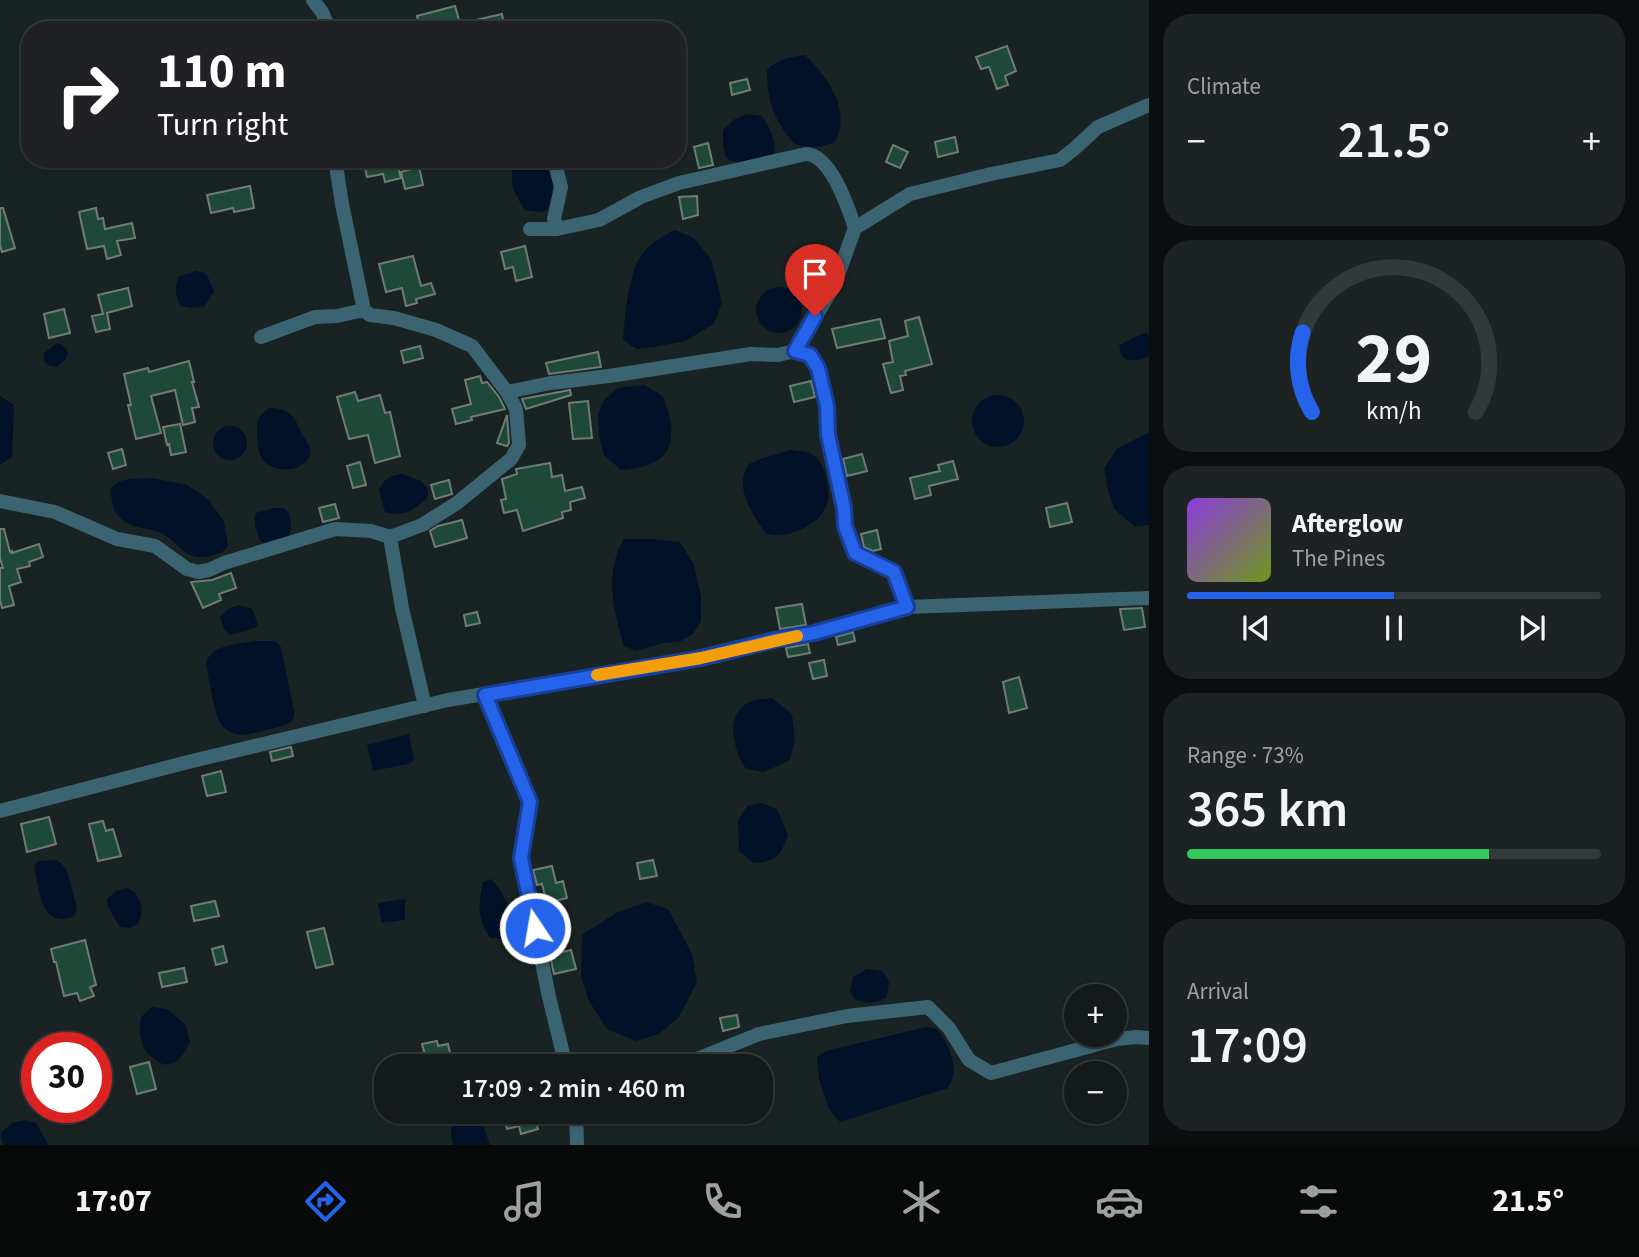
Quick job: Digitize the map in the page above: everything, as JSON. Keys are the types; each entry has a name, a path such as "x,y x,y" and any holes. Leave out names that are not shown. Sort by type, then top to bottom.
{"street":[{"path":"313,0 326,21"},
{"path":"855,228 910,194 1060,160 1098,127 1149,105"},
{"path":"530,229 557,229 598,220 641,197 679,183 813,154 821,158 844,194 855,228 834,286 795,351"},
{"path":"0,501 55,512 117,539 155,546 187,569 198,572 335,529 371,531 390,537 422,525 457,503 511,459 519,445 516,409 508,392 472,346 436,330 394,318 370,315 364,310 336,168"},
{"path":"556,168 561,187 554,219 557,229"},
{"path":"261,337 315,317 337,316 364,310"},
{"path":"508,392 551,383 751,354 778,355 795,351 810,355 818,368 827,406 828,435 844,508 845,526 855,553 894,572 907,607"},
{"path":"390,537 402,608 425,706"},
{"path":"0,811 188,762 425,706 701,658 814,633 907,607 1149,598"},
{"path":"485,695 530,802 521,858 563,1054"},
{"path":"710,1054 759,1034 847,1016 928,1007 948,1028 970,1060 991,1073 1116,1039 1149,1038"},
{"path":"576,1124 577,1145"}],"water":[{"path":"805,55 829,84 839,107 841,119 834,143 809,147 795,144 778,121 772,105 767,70 784,59"},
{"path":"747,114 762,116 772,134 775,149 774,154 742,165 726,158 723,130 735,119"},
{"path":"513,168 548,168 556,193 555,199 546,211 525,210 513,189"},
{"path":"675,230 694,238 711,259 722,302 714,324 685,341 637,349 623,340 628,295 634,271 646,249"},
{"path":"196,271 206,273 214,291 204,307 181,306 176,292 178,277"},
{"path":"779,287 795,294 802,310 795,326 779,333 763,326 756,310 763,294"},
{"path":"1143,333 1149,334 1149,356 1140,360 1127,360 1121,355 1119,345"},
{"path":"58,343 66,349 68,355 56,367 48,365 44,361 44,353"},
{"path":"644,385 663,396 672,431 670,442 667,451 653,463 621,470 604,455 599,436 598,414 604,400 618,388"},
{"path":"998,395 1017,402 1024,421 1017,440 998,447 979,440 972,421 979,402"},
{"path":"0,396 14,405 12,457 0,465"},
{"path":"269,408 291,415 309,445 309,458 297,467 279,469 271,466 259,452 257,423"},
{"path":"230,426 242,431 247,443 242,455 230,460 218,455 213,443 218,431"},
{"path":"1149,432 1149,525 1134,526 1114,509 1104,468 1118,448"},
{"path":"791,450 810,453 820,461 828,487 828,501 818,518 804,528 783,535 766,534 746,498 744,474 749,464"},
{"path":"403,474 421,481 428,489 427,498 408,512 385,512 379,490 388,478"},
{"path":"152,478 187,485 208,499 224,521 228,546 220,553 193,556 165,535 122,520 113,507 110,490 119,482 129,479"},
{"path":"274,508 288,511 291,526 289,536 263,543 256,529 256,513"},
{"path":"624,539 680,542 694,565 701,597 701,621 693,634 679,642 663,643 636,651 624,646 614,605 612,578"},
{"path":"240,605 252,609 258,624 243,632 229,635 220,617 230,608"},
{"path":"256,641 274,641 281,647 294,716 292,721 283,725 244,735 227,730 220,722 206,664 213,652 219,649"},
{"path":"772,698 792,714 795,739 790,760 764,772 746,769 734,740 734,720 745,705 755,700"},
{"path":"409,734 414,761 373,771 367,745"},
{"path":"761,803 777,809 788,835 776,857 753,863 739,851 738,821 747,806"},
{"path":"57,860 66,868 77,907 75,916 63,919 48,913 40,896 34,866 38,861"},
{"path":"491,879 501,891 509,911 509,934 502,939 490,938 481,917 483,882"},
{"path":"126,888 136,894 141,903 138,924 130,928 120,927 108,907 107,899 116,891"},
{"path":"405,899 405,920 382,923 378,903"},
{"path":"646,902 668,909 692,954 697,982 679,1017 659,1034 636,1041 607,1029 589,1001 581,977 582,935 616,913"},
{"path":"867,969 883,971 889,982 887,997 871,1002 854,999 850,991 853,977"},
{"path":"152,1007 167,1009 185,1024 190,1041 180,1058 171,1064 159,1063 142,1043 141,1017"},
{"path":"926,1027 937,1029 950,1052 954,1071 948,1088 840,1122 829,1109 819,1079 817,1057 826,1051"},
{"path":"12,1123 36,1123 49,1145 3,1145 1,1133"},
{"path":"452,1124 484,1124 490,1145 453,1145"}],"building":[{"path":"455,6 459,20 418,21 417,16"},
{"path":"502,14 503,21 471,21"},
{"path":"1007,46 1016,71 1005,76 1008,85 997,89 989,67 981,69 976,57"},
{"path":"747,79 750,90 732,95 730,83"},
{"path":"955,137 958,152 938,157 935,142"},
{"path":"708,143 713,165 699,168 694,147"},
{"path":"893,145 908,152 900,168 886,162"},
{"path":"365,168 398,168 401,178 385,182 383,174 367,177"},
{"path":"419,168 423,185 405,189 401,172"},
{"path":"250,186 254,208 234,212 233,208 211,213 207,195"},
{"path":"697,196 698,215 683,219 679,197"},
{"path":"0,208 3,208 15,248 2,252 0,245"},
{"path":"96,208 98,219 103,218 105,229 132,223 135,238 117,241 121,255 107,259 104,246 87,249 79,212"},
{"path":"525,246 532,277 516,281 513,267 505,269 501,252"},
{"path":"413,256 421,286 431,283 435,294 416,299 417,303 406,306 402,288 386,292 379,264"},
{"path":"128,288 132,306 107,313 110,329 96,332 92,316 103,314 98,295"},
{"path":"64,309 70,333 49,338 44,314"},
{"path":"919,317 932,364 905,371 906,375 900,376 903,390 891,393 883,364 893,362 889,341 908,336 905,321"},
{"path":"880,319 885,338 837,348 832,329"},
{"path":"420,346 423,358 404,363 401,351"},
{"path":"598,352 601,367 549,374 546,363"},
{"path":"189,361 199,407 192,408 195,422 183,425 175,390 151,396 161,433 136,439 124,374 148,368 149,372"},
{"path":"480,376 482,383 487,382 505,409 471,417 472,420 456,424 452,409 471,404 465,380"},
{"path":"811,381 815,397 794,402 790,386"},
{"path":"570,390 571,395 526,409 522,399"},
{"path":"355,392 358,401 380,395 385,413 390,412 400,456 375,463 368,435 349,439 337,397"},
{"path":"588,401 592,438 573,439 569,403"},
{"path":"507,415 509,443 507,446 497,443"},
{"path":"180,424 186,452 171,455 163,427"},
{"path":"122,449 126,465 113,469 108,453"},
{"path":"862,454 867,471 847,476 843,459"},
{"path":"953,461 958,479 929,486 931,495 915,499 910,478 940,471 938,465"},
{"path":"360,462 366,485 353,488 347,466"},
{"path":"550,463 552,477 562,475 565,491 582,487 585,498 570,502 571,510 562,512 563,518 523,531 517,510 504,513 501,500 506,499 502,479 517,474 516,469"},
{"path":"449,480 452,494 435,499 431,485"},
{"path":"1067,503 1072,522 1050,527 1046,508"},
{"path":"335,504 339,518 323,522 319,508"},
{"path":"462,520 467,538 435,547 430,531 438,526"},
{"path":"0,529 4,529 10,552 39,544 43,557 29,562 30,566 17,569 21,582 9,586 14,605 2,608 0,568 3,568 0,558"},
{"path":"877,530 881,549 873,551 864,547 861,534"},
{"path":"231,573 236,588 219,594 221,600 203,608 191,582 212,580"},
{"path":"802,604 806,625 780,629 776,608"},
{"path":"1142,608 1145,627 1124,630 1120,609"},
{"path":"477,612 480,623 466,626 464,615"},
{"path":"853,632 855,641 838,645 836,637"},
{"path":"808,644 810,653 788,657 786,648"},
{"path":"824,660 827,676 813,679 809,663"},
{"path":"1019,677 1027,708 1009,713 1003,682"},
{"path":"291,747 293,756 272,761 270,752"},
{"path":"221,771 226,792 207,796 202,776"},
{"path":"49,817 56,844 27,852 21,824"},
{"path":"103,821 106,831 113,829 121,856 98,861 89,824"},
{"path":"653,860 657,876 640,879 637,863"},
{"path":"552,866 556,883 563,881 567,898 547,903 542,884 537,885 533,870"},
{"path":"215,901 219,916 194,921 191,906"},
{"path":"324,928 333,964 316,968 307,932"},
{"path":"85,940 96,985 90,987 94,996 80,1001 77,993 64,996 51,949"},
{"path":"223,946 227,962 216,965 212,949"},
{"path":"571,950 576,969 554,974 550,955"},
{"path":"184,968 187,982 162,987 159,973"},
{"path":"737,1015 739,1027 723,1031 720,1018"},
{"path":"437,1041 438,1046 448,1044 450,1054 425,1054 422,1044"},
{"path":"149,1062 156,1089 137,1094 130,1067"},
{"path":"506,1124 536,1124 538,1129 521,1134 519,1126 507,1129"}],"slow traffic":[{"path":"597,675 701,658 797,636"}],"route":[{"path":"535,928 521,858 530,802 485,695 701,658 814,633 907,607 894,572 855,553 845,526 844,508 828,435 827,406 818,368 810,355 795,351 815,316"}]}
